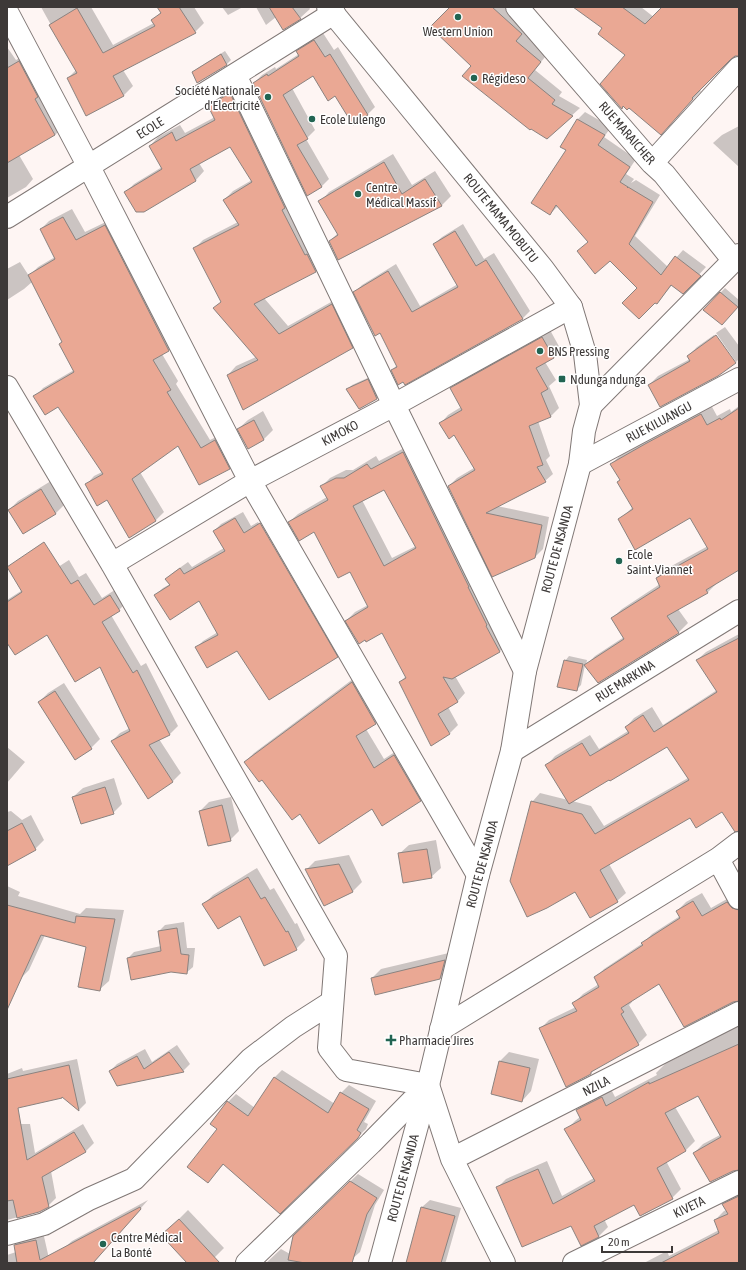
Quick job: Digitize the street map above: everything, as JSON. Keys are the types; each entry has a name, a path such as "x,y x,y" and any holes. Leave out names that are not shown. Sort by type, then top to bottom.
{"street":[{"name":"RUE MARAICHER","path":"517,7 736,258"},
{"name":"ECOLE","path":"7,217 89,167 235,74 331,10"},
{"name":"ROUTE MAMA MOBUTU","path":"331,10 538,263 571,307 585,354 591,405 584,431 580,464"},
{"path":"7,12 89,167 250,481 478,874"},
{"path":"652,163 739,68"},
{"path":"235,74 394,405 525,671"},
{"path":"591,405 736,258"},
{"name":"KIMOKO","path":"112,564 250,481 394,405 571,307"},
{"name":"RUE KILUANGU","path":"580,464 739,380"},
{"path":"7,387 112,564 336,956 329,1048 346,1070 428,1085"},
{"name":"ROUTE DE NSANDA","path":"380,1263 428,1085 478,874 512,751 525,671 580,464"},
{"name":"RUE MARKINA","path":"512,751 739,611"},
{"path":"441,1028 718,859 739,843"},
{"path":"718,859 739,898"},
{"path":"7,1234 44,1224 89,1199 134,1179 251,1058 293,1027 332,1002"},
{"name":"NZILA","path":"452,1159 739,1013"},
{"path":"428,1085 452,1159 504,1263"},
{"path":"247,1263 371,1143 428,1085"},
{"name":"KIVETA","path":"574,1263 739,1182"}],"building":[{"path":"157,7 179,7 196,33 113,76 124,96 86,116 67,78 77,73 49,25 77,8 103,53 155,26 151,20 161,13"},
{"path":"269,7 292,7 301,19 283,30"},
{"path":"450,7 492,7 522,34 516,41 541,62 528,78 555,100 552,104 573,116 547,139 531,129 530,130 462,76 471,66 430,27"},
{"path":"573,7 622,7 645,24 662,7 739,7 739,56 735,56 730,60 692,98 693,99 661,135 629,108 627,110 623,106 622,109 600,84 625,55 598,34 602,28"},
{"path":"314,40 325,57 330,54 368,115 353,125 335,96 328,101 313,76 283,95 308,139 297,145 322,187 307,196 253,83 267,74 268,76 299,56 296,51"},
{"path":"221,54 227,65 197,83 192,72"},
{"path":"19,61 38,97 35,99 55,135 7,163 7,68"},
{"path":"230,93 285,208 282,210 305,255 307,254 316,272 254,304 279,334 332,304 353,348 243,410 227,375 258,360 213,308 221,302 193,248 239,225 223,200 252,182 230,147 190,169 196,181 144,212 136,212 124,192 162,169 149,146 172,132 176,141 215,120 208,106"},
{"path":"577,119 605,135 598,145 630,167 620,182 653,202 629,244 661,275 675,256 701,276 683,294 671,285 657,304 655,303 639,319 622,303 637,288 610,261 595,274 577,251 588,242 556,205 550,215 531,203 566,150 560,147"},
{"path":"384,162 402,194 425,179 442,206 338,260 329,241 338,235 318,201"},
{"path":"63,217 76,240 105,225 169,351 153,360 171,390 167,392 201,448 215,440 230,469 199,485 178,446 132,479 156,521 129,538 107,500 97,506 85,484 103,474 58,407 45,415 33,396 74,372 59,344 62,342 28,275 55,259 40,229"},
{"path":"455,231 476,266 486,260 523,319 405,385 403,382 398,385 391,370 397,367 380,333 375,336 353,292 388,271 412,312 458,287 433,244"},
{"path":"720,292 738,307 722,325 703,310"},
{"path":"716,335 736,363 718,376 660,407 648,385 690,361 687,356"},
{"path":"542,337 554,358 536,368 548,389 541,393 551,417 529,426 543,465 537,467 546,482 486,513 542,525 535,558 492,577 448,486 475,470 454,435 449,439 439,423 462,410 450,388"},
{"path":"368,379 377,399 359,409 346,389"},
{"path":"739,408 739,570 706,590 708,593 667,616 679,633 598,683 584,665 624,639 611,618 660,587 656,578 708,549 690,518 635,550 618,519 633,509 617,482 620,480 610,464 701,414 707,425 720,418 721,420"},
{"path":"254,420 264,440 248,449 237,429"},
{"path":"403,452 469,587 487,625 486,626 500,652 452,679 443,677 458,702 438,714 450,734 431,746 399,682 406,678 382,633 366,642 365,640 359,644 345,621 368,607 350,572 338,578 314,532 299,541 288,522 328,500 320,486 336,478 344,478 367,464 371,469","holes":["384,490 416,548 384,566 353,506"]},
{"path":"41,489 56,514 23,534 8,510"},
{"path":"235,518 244,533 260,523 338,657 269,700 237,651 207,668 195,647 218,635 199,601 170,620 154,595 170,585 165,579 180,568 184,574 225,551 213,531"},
{"path":"44,542 71,584 78,580 94,605 110,595 120,611 102,622 133,673 137,670 170,735 149,745 173,782 148,799 111,741 130,731 100,667 75,682 47,635 15,655 7,643 7,602 22,592 7,567"},
{"path":"739,638 739,831 735,832 722,812 696,828 690,818 600,870 618,902 590,918 575,892 547,908 527,917 510,881 531,801 582,814 595,834 689,780 667,747 569,804 545,765 582,743 590,756 629,733 625,727 643,715 654,732 717,692 696,660"},
{"path":"564,660 583,664 577,691 557,687"},
{"path":"352,682 376,724 356,736 374,768 394,755 421,801 382,826 372,809 319,844 300,814 292,820 262,780 259,782 244,762"},
{"path":"55,691 92,749 75,760 38,702"},
{"path":"105,787 114,814 81,824 72,797"},
{"path":"222,805 231,841 208,846 199,811"},
{"path":"22,823 36,850 7,866 7,831"},
{"path":"427,849 432,878 403,883 398,853"},
{"path":"339,864 353,892 324,906 305,869"},
{"path":"248,877 261,899 265,897 286,932 288,931 297,950 264,966 240,916 218,929 202,904"},
{"path":"693,901 702,916 727,902 732,908 739,910 739,1001 733,1002 684,1027 659,984 621,1008 624,1012 621,1014 639,1045 566,1087 539,1028 577,1011 572,1003 599,987 594,977 643,945 641,943 680,918 676,911"},
{"path":"7,905 75,923 76,916 115,919 100,991 78,987 86,947 41,935 7,1010"},
{"path":"177,928 181,954 189,955 187,974 171,972 131,980 127,958 161,951 158,931"},
{"path":"445,960 440,979 375,995 371,978"},
{"path":"739,1044 739,1170 733,1171 710,1182 693,1153 721,1137 698,1096 665,1113 686,1151 657,1168 673,1199 640,1216 634,1205 594,1226 599,1237 581,1246 571,1226 522,1247 496,1187 538,1169 553,1204 595,1181 564,1129 581,1120 576,1110 602,1097 606,1106 649,1082 649,1084"},
{"path":"169,1052 184,1072 117,1086 109,1071 137,1056 144,1069"},
{"path":"499,1061 530,1068 522,1102 491,1094"},
{"path":"69,1065 79,1111 62,1097 18,1108 27,1160 74,1132 86,1152 42,1177 49,1207 39,1212 17,1218 13,1200 7,1201 7,1079"},
{"path":"274,1077 328,1113 340,1092 369,1109 357,1130 361,1133 358,1138 280,1214 223,1164 208,1183 187,1167 217,1129 210,1124 227,1101 248,1116"},
{"path":"350,1181 377,1198 367,1214 352,1263 305,1263 288,1260 293,1236"},
{"path":"739,1196 739,1263 661,1263 719,1233 714,1220 728,1214 722,1204"},
{"path":"140,1207 141,1209 93,1263 17,1263 14,1245 36,1240 40,1260"},
{"path":"421,1207 455,1216 441,1263 406,1263"},
{"path":"179,1219 220,1263 187,1263 161,1235"}],"place":[{"name":"Western Union","path":"458,17"},
{"name":"Régideso","path":"474,78"},
{"name":"Société Nationale d'Electricité","path":"268,97"},
{"name":"Ecole Lulengo","path":"312,119"},
{"name":"Centre Médical Massif","path":"358,194"},
{"name":"BNS Pressing","path":"540,351"},
{"name":"Ndunga ndunga","path":"562,379"},
{"name":"Ecole Saint-Viannet","path":"619,561"},
{"name":"Pharmacie Jires","path":"391,1040"},
{"name":"Centre Médical La Bonté","path":"103,1244"}]}
